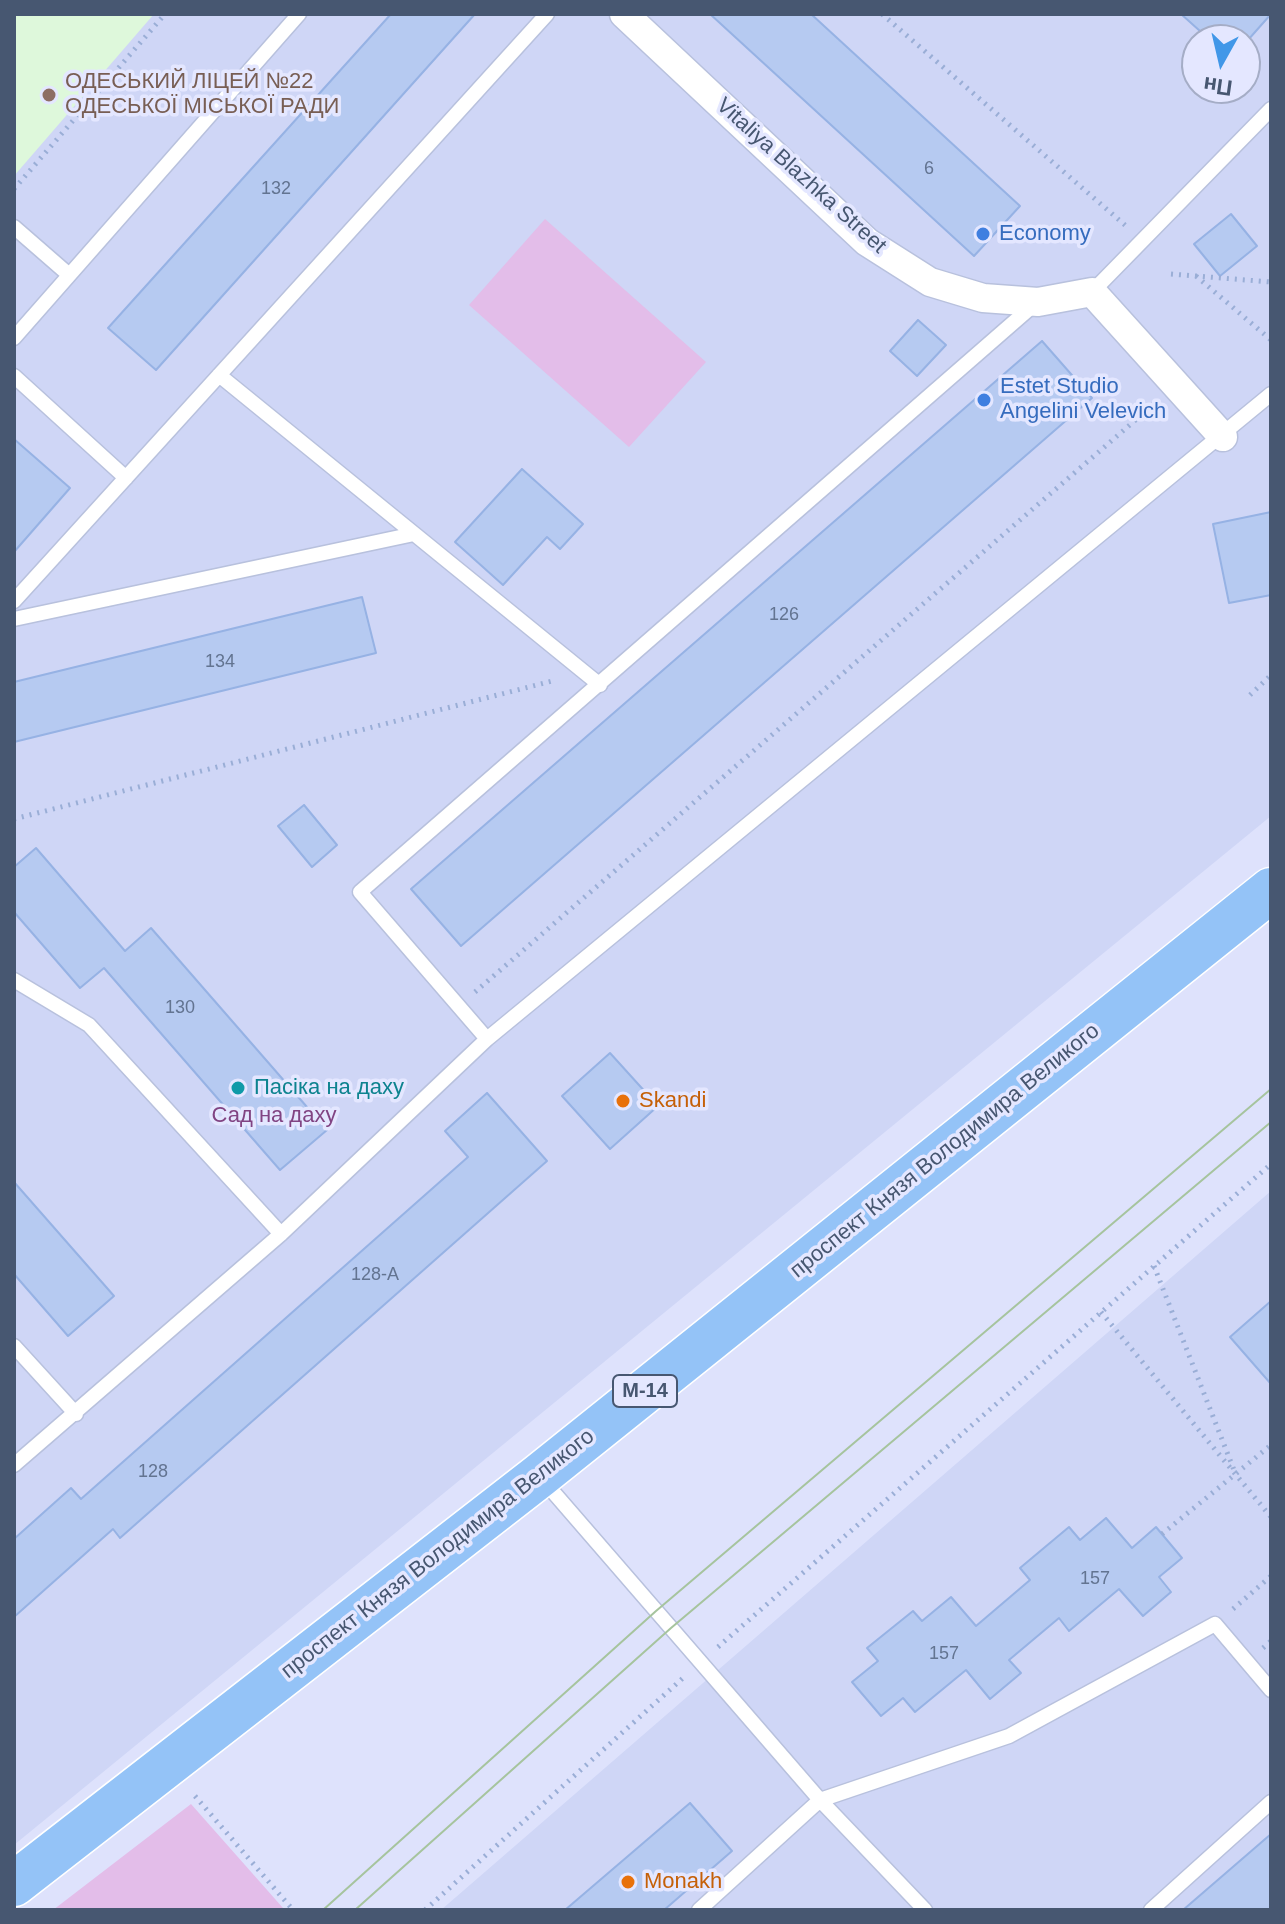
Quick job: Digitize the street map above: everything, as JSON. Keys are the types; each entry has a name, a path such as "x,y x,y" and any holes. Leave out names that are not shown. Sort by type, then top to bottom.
{"highway":[{"name":"проспект Князя Володимира Великого","path":"14,1884 539,1476 1271,890"}],"street":[{"name":"Vitaliya Blazhka Street","path":"624,14 867,242 930,282 983,298 1038,302 1092,292"},
{"path":"1092,292 1223,437"}],"lane":[{"path":"14,338 299,14"},
{"path":"14,601 547,14"},
{"path":"1092,292 1271,109"},
{"path":"14,227 68,274"},
{"path":"487,1039 360,892 1038,302"},
{"path":"219,375 600,685"},
{"path":"14,376 126,478"},
{"path":"14,1465 281,1234 487,1039 1223,437 1271,394"},
{"path":"14,619 414,534"},
{"path":"14,980 89,1025 281,1234"},
{"path":"14,1346 76,1414"},
{"path":"539,1476 820,1800 925,1910"},
{"path":"699,1910 820,1800 1009,1736 1215,1624 1271,1690"},
{"path":"1151,1910 1271,1802"}],"path":[{"path":"14,189 165,14"},
{"path":"882,14 1142,239"},
{"path":"1171,274 1271,282"},
{"path":"1195,276 1271,340"},
{"path":"459,1005 1176,385"},
{"path":"14,819 584,672"},
{"path":"1250,695 1271,675"},
{"path":"425,1910 701,1662 1271,1164"},
{"path":"1154,1266 1236,1475"},
{"path":"1101,1312 1271,1517"},
{"path":"1162,1534 1271,1445"},
{"path":"1215,1624 1271,1576"},
{"path":"195,1796 293,1910"}],"shaded area":[{"path":"14,14 1271,14 1271,816 14,1845"},
{"name":"ОДЕСЬКИЙ ЛІЦЕЙ №22 ОДЕСЬКОЇ МІСЬКОЇ РАДИ","path":"14,14 154,14 14,176"},
{"path":"545,219 706,362 629,447 469,305"},
{"path":"1271,1191 1271,1910 441,1910"},
{"path":"191,1804 283,1908 53,1910"}],"building":[{"path":"391,14 475,14 156,370 108,328"},
{"path":"710,14 811,14 1020,206 974,256"},
{"path":"1181,14 1271,14 1261,25 1192,24"},
{"path":"1231,214 1257,246 1220,276 1194,244"},
{"path":"918,320 946,345 917,376 890,351"},
{"path":"1042,341 1092,398 461,946 411,889"},
{"path":"14,439 70,488 14,552"},
{"path":"522,469 583,524 560,549 547,537 503,585 455,542"},
{"path":"1271,512 1271,595 1229,603 1213,524"},
{"path":"362,597 376,653 14,742 14,682"},
{"path":"304,805 337,845 312,867 278,826"},
{"path":"36,848 125,951 151,928 327,1130 280,1170 104,968 80,988 14,912 14,867"},
{"path":"610,1053 658,1106 610,1149 562,1096"},
{"path":"487,1093 547,1161 120,1538 113,1529 14,1617 14,1539 71,1488 81,1499 468,1157 445,1131"},
{"path":"14,1182 114,1296 68,1336 14,1274"},
{"path":"1271,1301 1271,1384 1230,1337"},
{"path":"1106,1518 1132,1548 1156,1527 1182,1558 1159,1577 1171,1592 1143,1616 1119,1589 1069,1631 1059,1618 1009,1660 1021,1673 990,1699 966,1670 915,1712 903,1698 881,1716 852,1682 878,1661 867,1648 913,1611 922,1621 951,1597 976,1626 1030,1580 1020,1568 1069,1527 1080,1540"},
{"path":"690,1803 732,1851 664,1910 565,1910"},
{"path":"1271,1834 1271,1910 1183,1910"}],"tram line":[{"path":"323,1910 656,1611 1271,1089"},
{"path":"355,1910 671,1628 1271,1122"}],"place":[{"name":"ОДЕСЬКИЙ ЛІЦЕЙ №22 ОДЕСЬКОЇ МІСЬКОЇ РАДИ","path":"49,95"},
{"name":"Economy","path":"983,234"},
{"name":"Estet Studio Angelini Velevich","path":"984,400"},
{"name":"Пасіка на даху","path":"238,1088"},
{"name":"Skandi","path":"623,1101"},
{"name":"Monakh","path":"628,1882"}],"park label":[{"name":"Сад на даху","path":"274,1116"}]}
